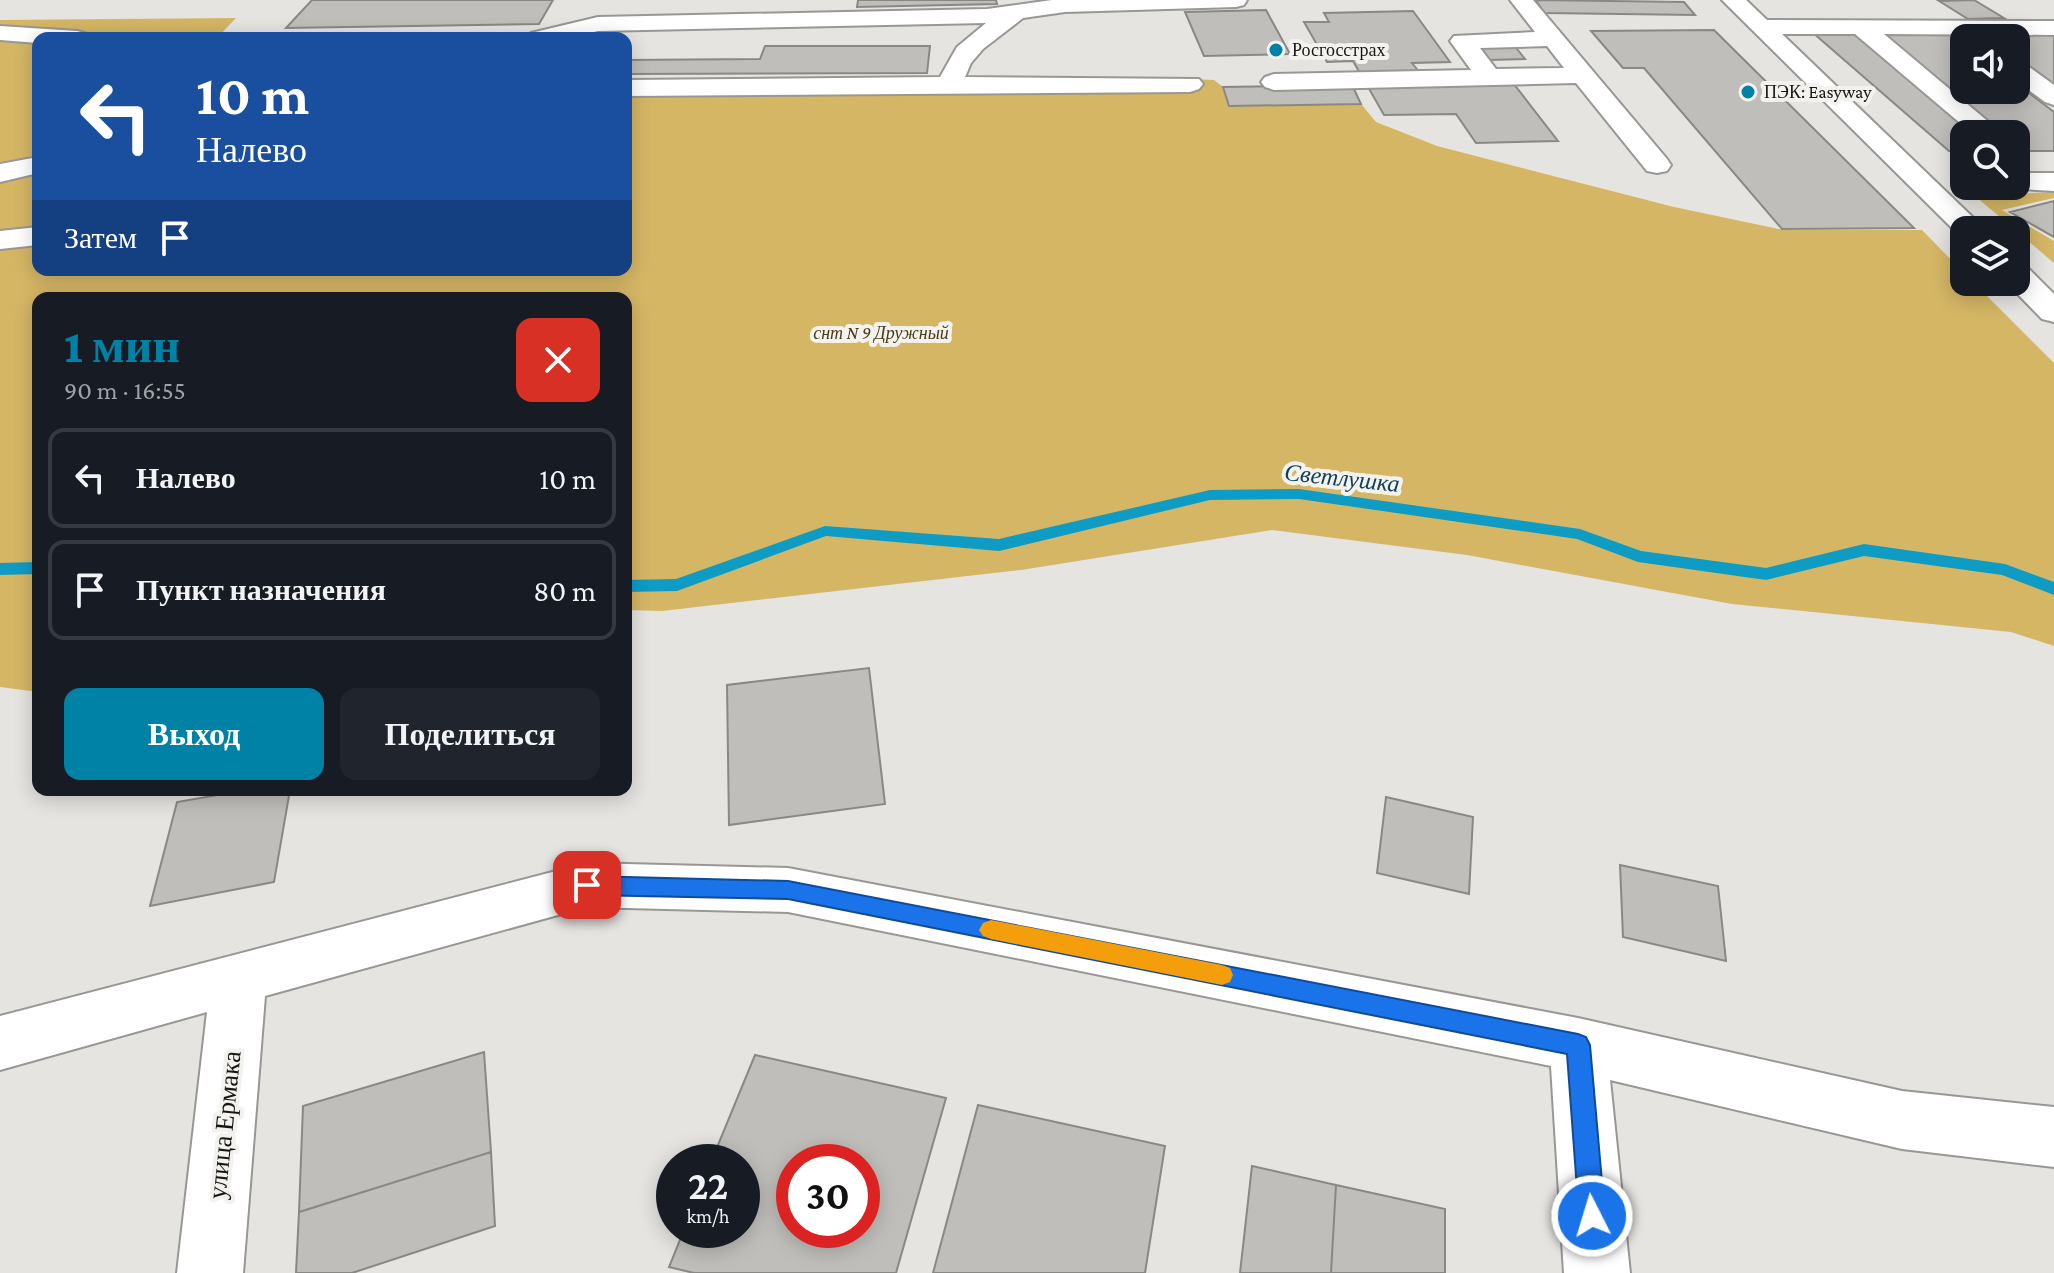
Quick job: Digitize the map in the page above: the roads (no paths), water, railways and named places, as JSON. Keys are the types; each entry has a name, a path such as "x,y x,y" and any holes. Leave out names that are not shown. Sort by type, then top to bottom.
{"street":[{"path":"564,32 598,24 1013,15 1065,5 1236,0"},
{"path":"1521,0 1657,165"},
{"path":"1749,14 1815,16 1832,8 1913,10"},
{"path":"1749,14 1862,28 1950,32"},
{"path":"1749,14 1957,216"},
{"path":"951,85 953,71 973,43 1013,15"},
{"path":"1862,28 1972,120"},
{"path":"2030,29 2054,28"},
{"path":"0,33 32,35"},
{"path":"1490,78 1462,41 1553,39"},
{"path":"1274,82 1583,75"},
{"path":"2030,79 2054,97"},
{"path":"632,88 1190,84"},
{"path":"0,173 32,166"},
{"path":"2030,182 2054,182"},
{"path":"1924,184 1950,183"},
{"path":"0,240 32,237"},
{"path":"2030,288 2054,312"},
{"path":"0,1043 587,885 788,890 1578,1045 1902,1120 2054,1137"},
{"name":"улица Ермака","path":"210,1273 239,977"},
{"path":"1578,1045 1597,1273"}],"waterway":[{"name":"Светлушка","path":"632,586 677,585 825,531 999,545 1210,495 1299,494 1580,534 1638,556 1766,574 1864,550 2005,570 2054,589"},
{"name":"Светлушка","path":"0,569 32,568"}],"place":[{"name":"Росгосстрах","path":"1276,50"},
{"name":"ПЭК: Easyway","path":"1748,92"}],"park label":[{"name":"снт N 9 Дружный","path":"881,333"}]}
